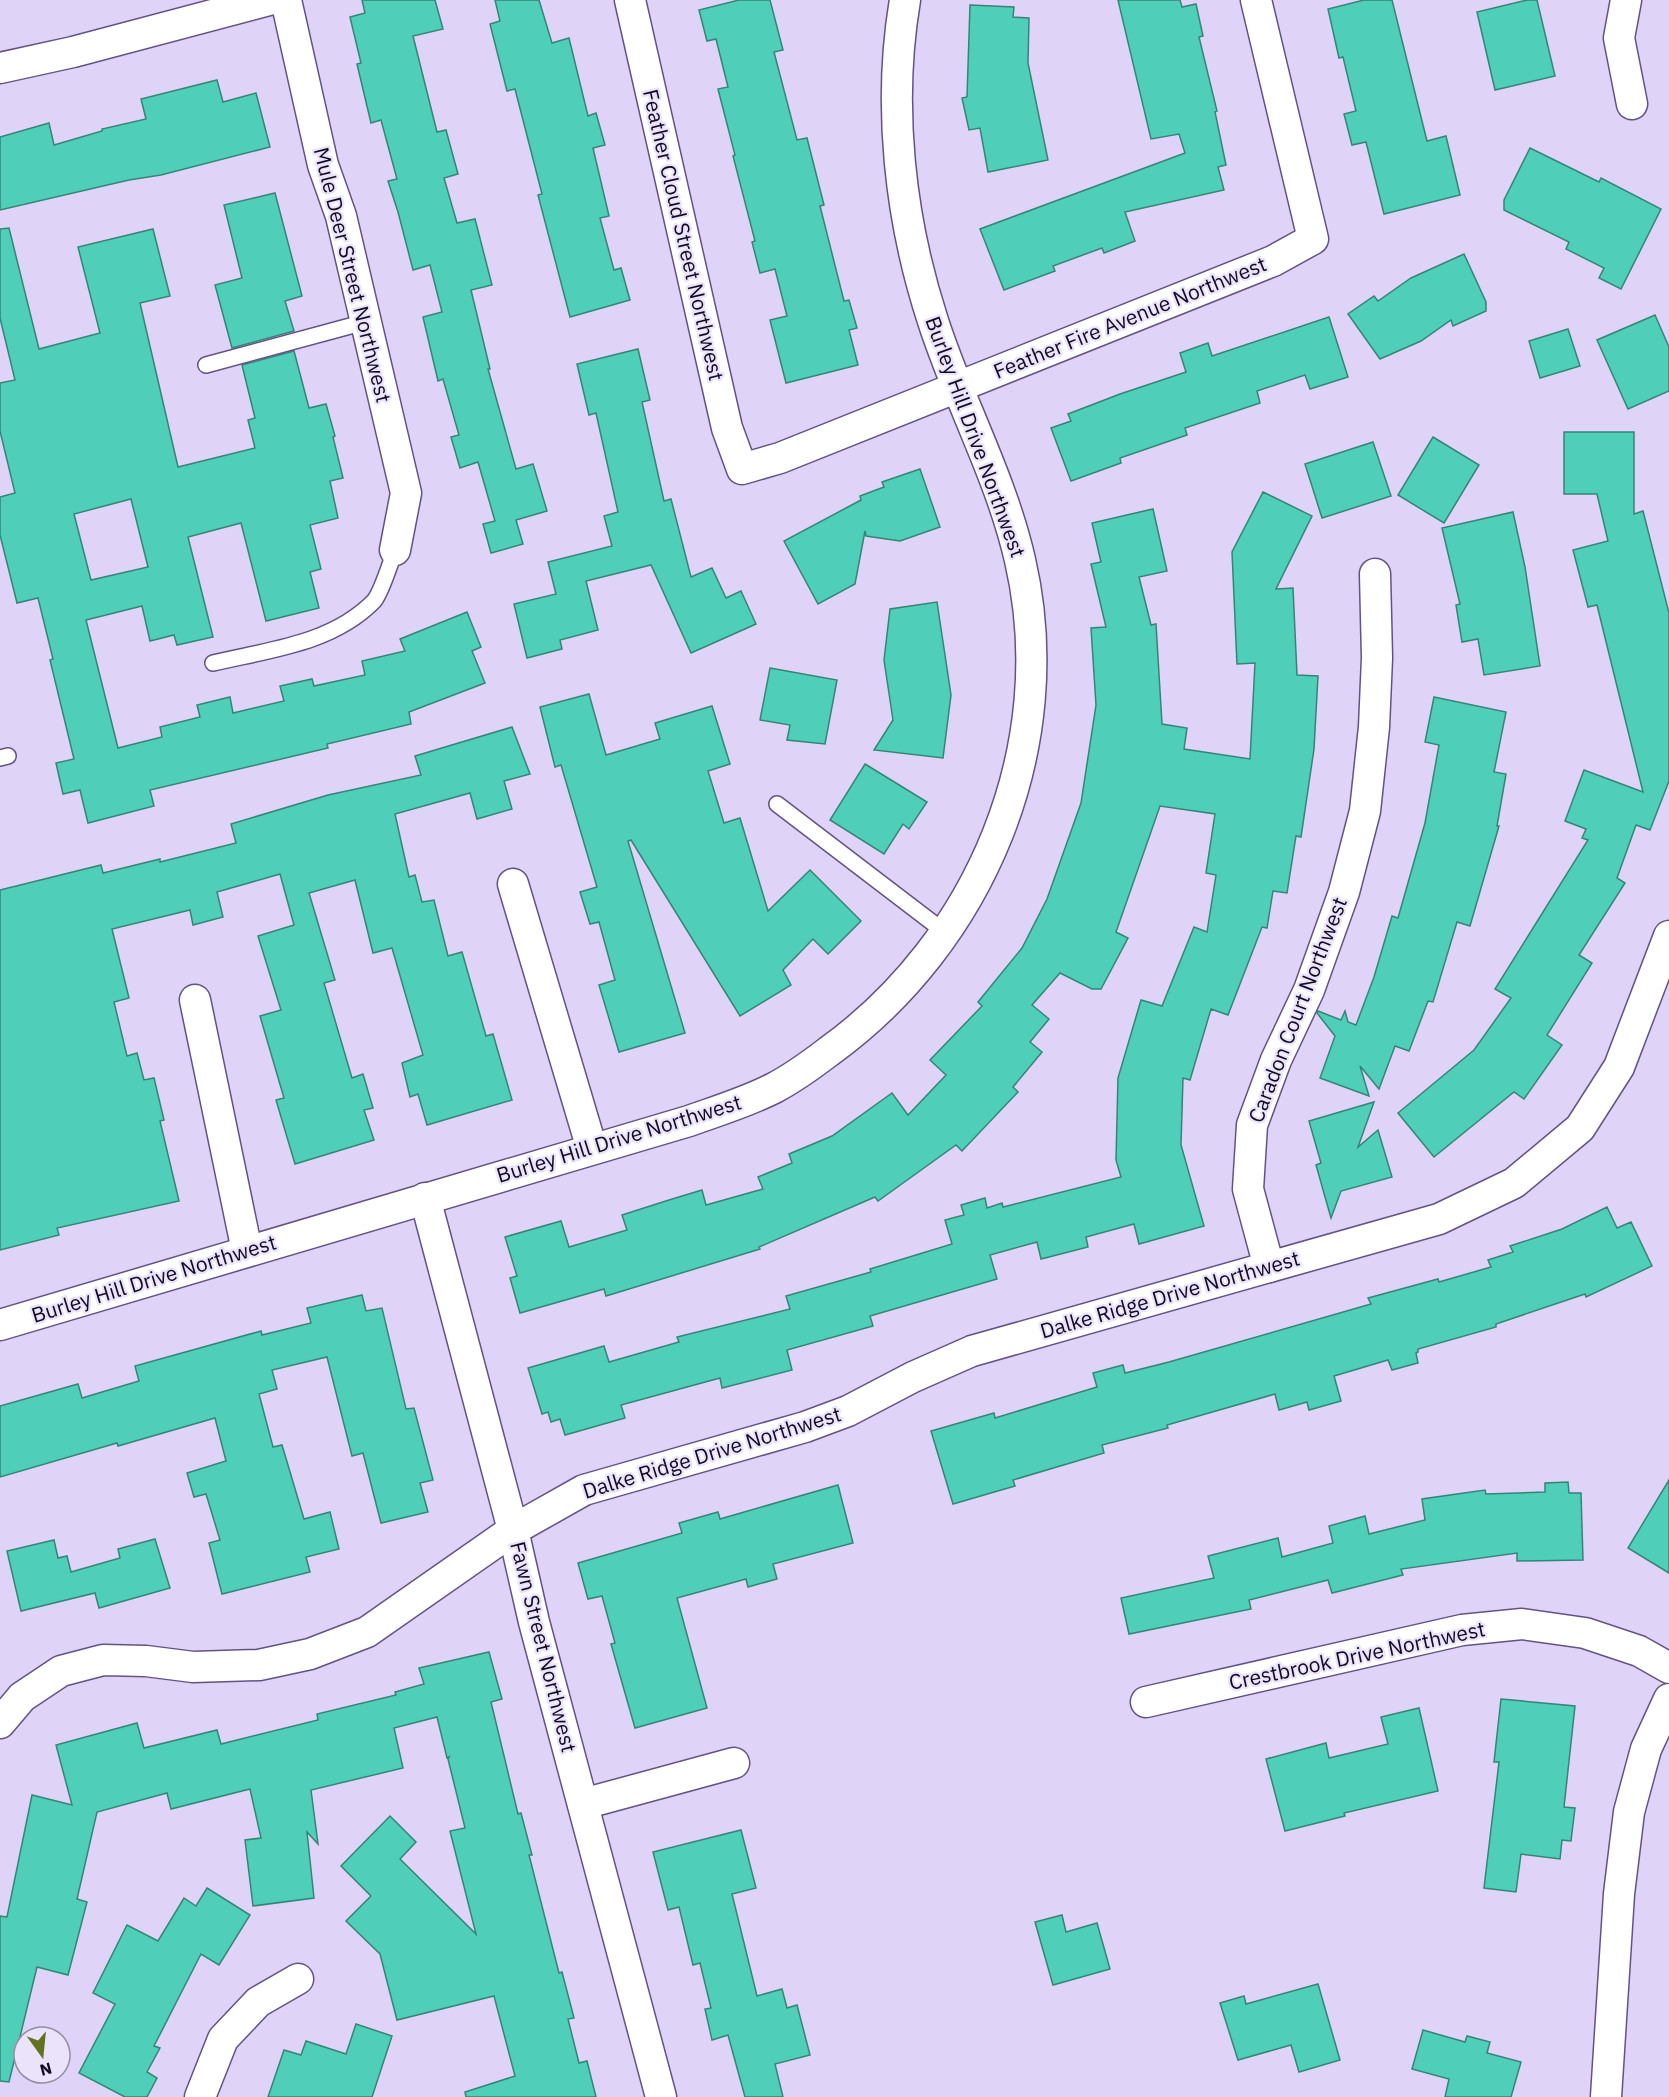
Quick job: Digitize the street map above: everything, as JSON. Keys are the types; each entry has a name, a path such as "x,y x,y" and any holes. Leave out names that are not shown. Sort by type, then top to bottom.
{"street":[{"path":"0,68 73,52 269,0"},
{"name":"Mule Deer Street Northwest","path":"286,0 323,165 341,216 405,493 395,550"},
{"name":"Feather Cloud Street Northwest","path":"630,0 728,428 742,469"},
{"name":"Burley Hill Drive Northwest","path":"0,1325 689,1121 731,1106 774,1088 844,1041 912,977 946,933 979,878 1011,797 1023,749 1028,714 1031,652 1028,606 1020,560 1009,521 933,322 917,264 906,211 897,102 900,28 905,0"},
{"name":"Feather Fire Avenue Northwest","path":"742,469 780,458 1273,261 1313,239 1256,0"},
{"path":"1626,0 1619,38 1632,104"},
{"name":"Caradon Court Northwest","path":"1269,1267 1248,1189 1252,1125 1276,1060 1313,979 1344,892 1365,811 1374,728 1377,658 1375,574"},
{"path":"513,884 592,1149"},
{"name":"Dalke Ridge Drive Northwest","path":"0,1723 22,1697 61,1671 103,1660 146,1660 193,1666 259,1665 310,1654 367,1632 513,1530 584,1490 805,1427 848,1411 913,1377 972,1350 1439,1219 1514,1182 1580,1128 1619,1067 1669,936"},
{"path":"195,1000 247,1251"},
{"name":"Fawn Street Northwest","path":"425,1198 513,1530 534,1622 661,2097"},
{"name":"Crestbrook Drive Northwest","path":"1146,1702 1462,1630 1522,1624 1585,1633 1638,1651 1669,1668"},
{"path":"1606,2097 1619,1894 1629,1812 1647,1749 1669,1699"},
{"path":"583,1804 734,1763"},
{"path":"200,2097 223,2039 258,2002 298,1978"}],"lane":[{"path":"206,365 365,322"},
{"path":"213,663 304,642 343,625 375,599 395,550"},
{"path":"777,804 946,933"}],"building":[{"path":"362,0 435,0 443,29 413,36 437,132 446,130 458,174 444,178 457,223 475,219 492,285 471,290 490,369 488,369 516,469 533,464 547,511 516,520 523,544 491,553 483,524 495,521 478,462 460,468 451,437 459,435 443,379 438,381 423,317 442,312 430,265 413,270 388,181 397,179 381,120 371,123 357,64 361,63 350,17 365,13"},
{"path":"495,0 539,0 552,43 569,38 588,116 596,113 605,145 593,148 609,216 600,218 614,270 621,268 630,300 570,317 538,195 542,194 515,89 507,91 490,24 500,21"},
{"path":"739,0 770,0 783,50 774,52 797,140 807,138 824,205 820,206 844,301 849,300 857,328 849,330 858,365 786,383 770,320 787,316 775,269 760,273 752,242 755,241 718,89 728,87 716,39 707,41 699,10"},
{"path":"1118,0 1180,0 1182,7 1196,4 1203,36 1199,37 1217,111 1215,112 1226,165 1218,167 1224,190 1125,212 1135,241 1104,253 1102,248 1053,266 1055,271 1004,290 980,229 1185,153 1179,134 1151,139"},
{"path":"1364,0 1392,0 1427,141 1446,136 1460,195 1384,214 1366,142 1352,145 1344,114 1356,111 1343,57 1339,58 1328,9"},
{"path":"1527,0 1537,0 1555,76 1495,90 1477,12"},
{"path":"970,5 1014,7 1013,17 1029,18 1028,63 1048,160 988,172 980,128 969,130 962,98 967,97"},
{"path":"217,80 223,102 256,93 270,147 161,175 129,180 0,210 0,137 49,123 54,145 102,131 102,129 146,119 141,99"},
{"path":"1530,148 1599,182 1601,178 1661,209 1621,289 1599,278 1604,268 1566,249 1569,242 1504,210 1504,200"},
{"path":"275,193 302,296 285,301 294,331 232,348 215,285 242,278 224,205"},
{"path":"9,228 39,349 100,333 78,247 153,229 170,296 140,303 178,467 255,448 248,420 255,418 242,365 294,351 309,408 326,404 335,436 333,437 343,478 330,481 338,518 310,525 321,569 310,572 319,608 266,621 241,523 188,537 213,637 177,645 174,635 150,641 142,606 86,620 118,748 162,737 160,727 200,717 197,705 230,697 233,713 284,701 280,686 312,679 314,686 365,675 362,661 405,651 400,639 467,612 481,647 472,651 485,683 409,712 411,724 327,744 328,748 150,790 154,806 88,823 80,790 63,794 56,763 74,759 50,660 53,659 38,598 17,603 0,535 0,497 15,493 0,431 0,383 15,380 0,318 0,229","holes":["131,499 148,567 91,580 74,514"]},
{"path":"1464,254 1486,302 1486,311 1453,326 1451,320 1421,341 1380,359 1348,314 1374,296 1378,301 1411,278"},
{"path":"1655,315 1669,347 1669,391 1628,409 1597,340"},
{"path":"1329,317 1348,377 1310,389 1305,375 1257,391 1260,403 1185,428 1187,435 1120,458 1121,463 1071,481 1051,428 1071,421 1068,414 1186,372 1180,353 1208,343 1212,356"},
{"path":"1568,329 1580,366 1540,378 1529,341"},
{"path":"638,349 650,400 642,402 664,501 671,499 691,577 712,568 726,598 741,591 756,624 691,653 651,565 586,581 598,630 560,640 562,649 527,658 514,604 556,594 548,562 612,546 604,516 618,512 596,413 589,415 577,364"},
{"path":"1564,432 1634,432 1634,514 1643,511 1669,613 1669,781 1650,830 1636,825 1617,878 1625,883 1579,955 1592,963 1547,1035 1562,1045 1524,1099 1514,1092 1434,1157 1398,1113 1474,1050 1511,998 1495,989 1588,840 1582,838 1586,829 1565,821 1584,770 1643,792 1597,605 1588,607 1573,550 1608,541 1597,494 1564,494"},
{"path":"1433,437 1479,465 1444,523 1398,495"},
{"path":"1373,442 1391,496 1322,518 1305,464"},
{"path":"920,469 940,527 900,541 866,536 865,531 855,584 818,604 784,541 861,500 860,496 884,487 882,482"},
{"path":"1263,492 1312,516 1276,589 1293,588 1297,675 1318,676 1314,749 1301,837 1296,836 1287,893 1273,891 1267,928 1262,927 1228,1015 1211,1009 1190,1080 1183,1078 1181,1145 1204,1226 1139,1244 1134,1224 1086,1237 1088,1247 1041,1259 1037,1242 990,1255 997,1279 870,1316 873,1326 787,1350 792,1370 722,1388 720,1378 621,1405 625,1418 565,1435 560,1419 551,1422 548,1412 542,1414 528,1368 604,1346 609,1362 679,1342 677,1337 790,1309 786,1296 871,1272 870,1269 952,1244 945,1220 964,1215 961,1205 985,1198 987,1208 1002,1203 1003,1207 1121,1177 1116,1160 1118,1078 1141,1000 1162,1006 1194,927 1207,932 1216,875 1206,873 1215,814 1160,806 1116,932 1128,938 1101,989 1092,989 1060,973 1032,1005 1049,1019 1030,1042 1042,1052 1013,1087 1018,1092 962,1151 956,1145 878,1201 875,1197 759,1247 760,1249 606,1296 604,1289 520,1313 510,1278 517,1276 505,1237 561,1221 569,1247 627,1230 622,1215 702,1190 706,1205 763,1189 758,1177 792,1163 789,1154 832,1136 892,1093 908,1115 946,1075 930,1060 982,1006 978,1002 1022,948 1047,899 1081,803 1096,705 1091,628 1106,627 1091,564 1101,562 1092,523 1153,509 1167,571 1139,577 1151,625 1156,624 1162,724 1187,728 1184,749 1250,759 1255,663 1237,664 1232,552"},
{"path":"1513,512 1525,567 1540,666 1484,675 1478,639 1462,642 1456,605 1460,604 1442,528"},
{"path":"937,602 951,695 943,758 874,750 893,720 884,660 890,609"},
{"path":"770,668 837,680 825,744 787,740 790,725 760,720"},
{"path":"589,694 606,755 660,739 655,723 712,706 730,764 708,771 724,823 740,818 768,911 810,870 861,921 828,954 813,939 783,970 791,985 740,1016 631,840 628,841 685,1033 619,1052 599,985 615,980 599,922 590,924 580,892 597,887 561,765 555,767 540,707"},
{"path":"1434,697 1506,712 1494,772 1506,774 1497,826 1499,826 1470,926 1457,922 1433,1002 1428,1001 1409,1051 1395,1046 1379,1089 1360,1066 1369,1096 1320,1078 1335,1036 1317,1013 1318,1011 1341,1020 1345,1011 1348,1022 1356,1025 1374,977 1392,916 1398,918 1425,823 1439,745 1425,742"},
{"path":"512,727 530,774 504,781 512,809 477,819 470,793 395,814 409,877 415,875 422,902 434,900 448,956 462,952 486,1036 493,1034 512,1100 427,1125 418,1094 410,1097 402,1063 423,1055 392,948 373,953 355,880 309,893 335,980 324,983 352,1078 363,1074 373,1108 364,1110 374,1140 295,1164 276,1100 284,1098 260,1016 281,1010 258,936 294,925 280,874 217,892 223,917 193,925 190,910 112,929 129,998 114,1002 127,1056 137,1053 144,1080 154,1078 164,1120 160,1121 179,1201 57,1228 59,1235 0,1250 0,890 101,865 103,873 160,859 160,862 236,843 231,824 328,795 421,775 415,756"},
{"path":"865,764 927,802 909,829 903,824 884,854 830,820"},
{"path":"1374,1102 1358,1147 1378,1130 1392,1177 1341,1191 1331,1218 1316,1165 1321,1163 1309,1121"},
{"path":"1607,1207 1617,1228 1631,1222 1652,1266 1586,1297 1585,1294 1496,1324 1496,1327 1418,1349 1416,1353 1418,1363 1392,1370 1388,1360 1334,1376 1341,1401 1309,1410 1307,1402 1279,1410 1275,1394 1167,1425 1168,1428 1102,1445 1104,1453 1013,1480 1015,1486 953,1504 931,1431 994,1413 995,1418 1097,1387 1093,1373 1123,1365 1125,1373 1169,1362 1371,1304 1368,1298 1438,1279 1439,1282 1491,1267 1488,1260 1513,1252 1510,1246 1562,1229"},
{"path":"362,1295 366,1311 382,1308 406,1409 414,1408 433,1480 420,1483 428,1512 381,1523 363,1453 352,1456 327,1357 272,1370 277,1389 259,1394 273,1447 282,1445 304,1519 330,1512 339,1549 306,1557 310,1572 222,1594 209,1543 220,1540 206,1494 194,1497 187,1473 226,1461 215,1418 118,1446 117,1443 0,1477 0,1406 78,1384 82,1398 139,1381 135,1366 261,1331 262,1335 311,1323 307,1308"},
{"path":"1669,1480 1669,1573 1628,1548"},
{"path":"1568,1482 1569,1493 1581,1493 1583,1560 1517,1561 1517,1553 1401,1569 1403,1575 1332,1593 1328,1580 1249,1600 1251,1609 1129,1634 1121,1598 1214,1578 1208,1556 1278,1538 1282,1557 1333,1543 1329,1526 1365,1516 1369,1534 1425,1520 1422,1499 1485,1490 1486,1494 1545,1492 1545,1483"},
{"path":"838,1485 853,1543 773,1564 777,1579 748,1587 746,1579 677,1598 707,1708 635,1728 611,1644 615,1643 602,1596 588,1599 578,1563 682,1533 679,1523 718,1512 720,1519"},
{"path":"155,1539 170,1588 99,1608 95,1593 21,1611 7,1551 54,1540 58,1558 67,1556 71,1572 120,1558 118,1549"},
{"path":"489,1652 502,1699 491,1702 518,1814 521,1813 532,1855 529,1855 559,1973 562,1972 574,2018 568,2019 579,2063 587,2061 596,2097 466,2097 465,2092 515,2076 494,1996 397,2020 380,1954 346,1921 371,1896 341,1866 390,1816 416,1842 400,1859 476,1934 450,1831 465,1828 449,1757 447,1758 437,1717 394,1728 403,1768 311,1790 318,1844 307,1832 314,1898 253,1906 245,1840 261,1838 250,1789 171,1809 167,1793 97,1812 77,1899 87,1902 68,1975 37,1967 23,2025 12,2025 12,2070 9,2082 0,2081 0,1916 7,1917 32,1795 72,1805 56,1745 137,1723 144,1748 217,1730 221,1744 318,1720 317,1714 396,1695 395,1692 424,1684 419,1668"},
{"path":"1501,1699 1575,1706 1564,1807 1575,1808 1571,1841 1562,1840 1560,1859 1521,1854 1516,1892 1484,1888 1499,1762 1494,1762"},
{"path":"1419,1708 1438,1791 1344,1813 1345,1816 1285,1831 1266,1759 1326,1743 1329,1758 1388,1744 1381,1717"},
{"path":"741,1830 756,1888 732,1894 757,1996 782,1989 787,2008 797,2005 810,2055 775,2064 783,2097 745,2097 728,2035 712,2040 705,2009 711,2008 700,1963 693,1965 679,1907 668,1910 653,1852"},
{"path":"207,1888 250,1915 219,1965 201,1954 154,2046 160,2048 147,2072 157,2078 147,2097 125,2097 79,2073 115,2004 93,1993 127,1925 158,1941 184,1898 196,1906"},
{"path":"1062,1915 1066,1932 1097,1923 1110,1969 1053,1985 1035,1922"},
{"path":"1318,1984 1340,2060 1299,2072 1291,2045 1238,2060 1220,2003 1244,1996 1246,2004"},
{"path":"356,2024 392,2036 372,2097 268,2097 284,2050 301,2055 306,2041 346,2054"},
{"path":"1423,2030 1465,2042 1467,2036 1490,2042 1487,2053 1521,2062 1511,2097 1445,2097 1449,2079 1412,2069"}]}
